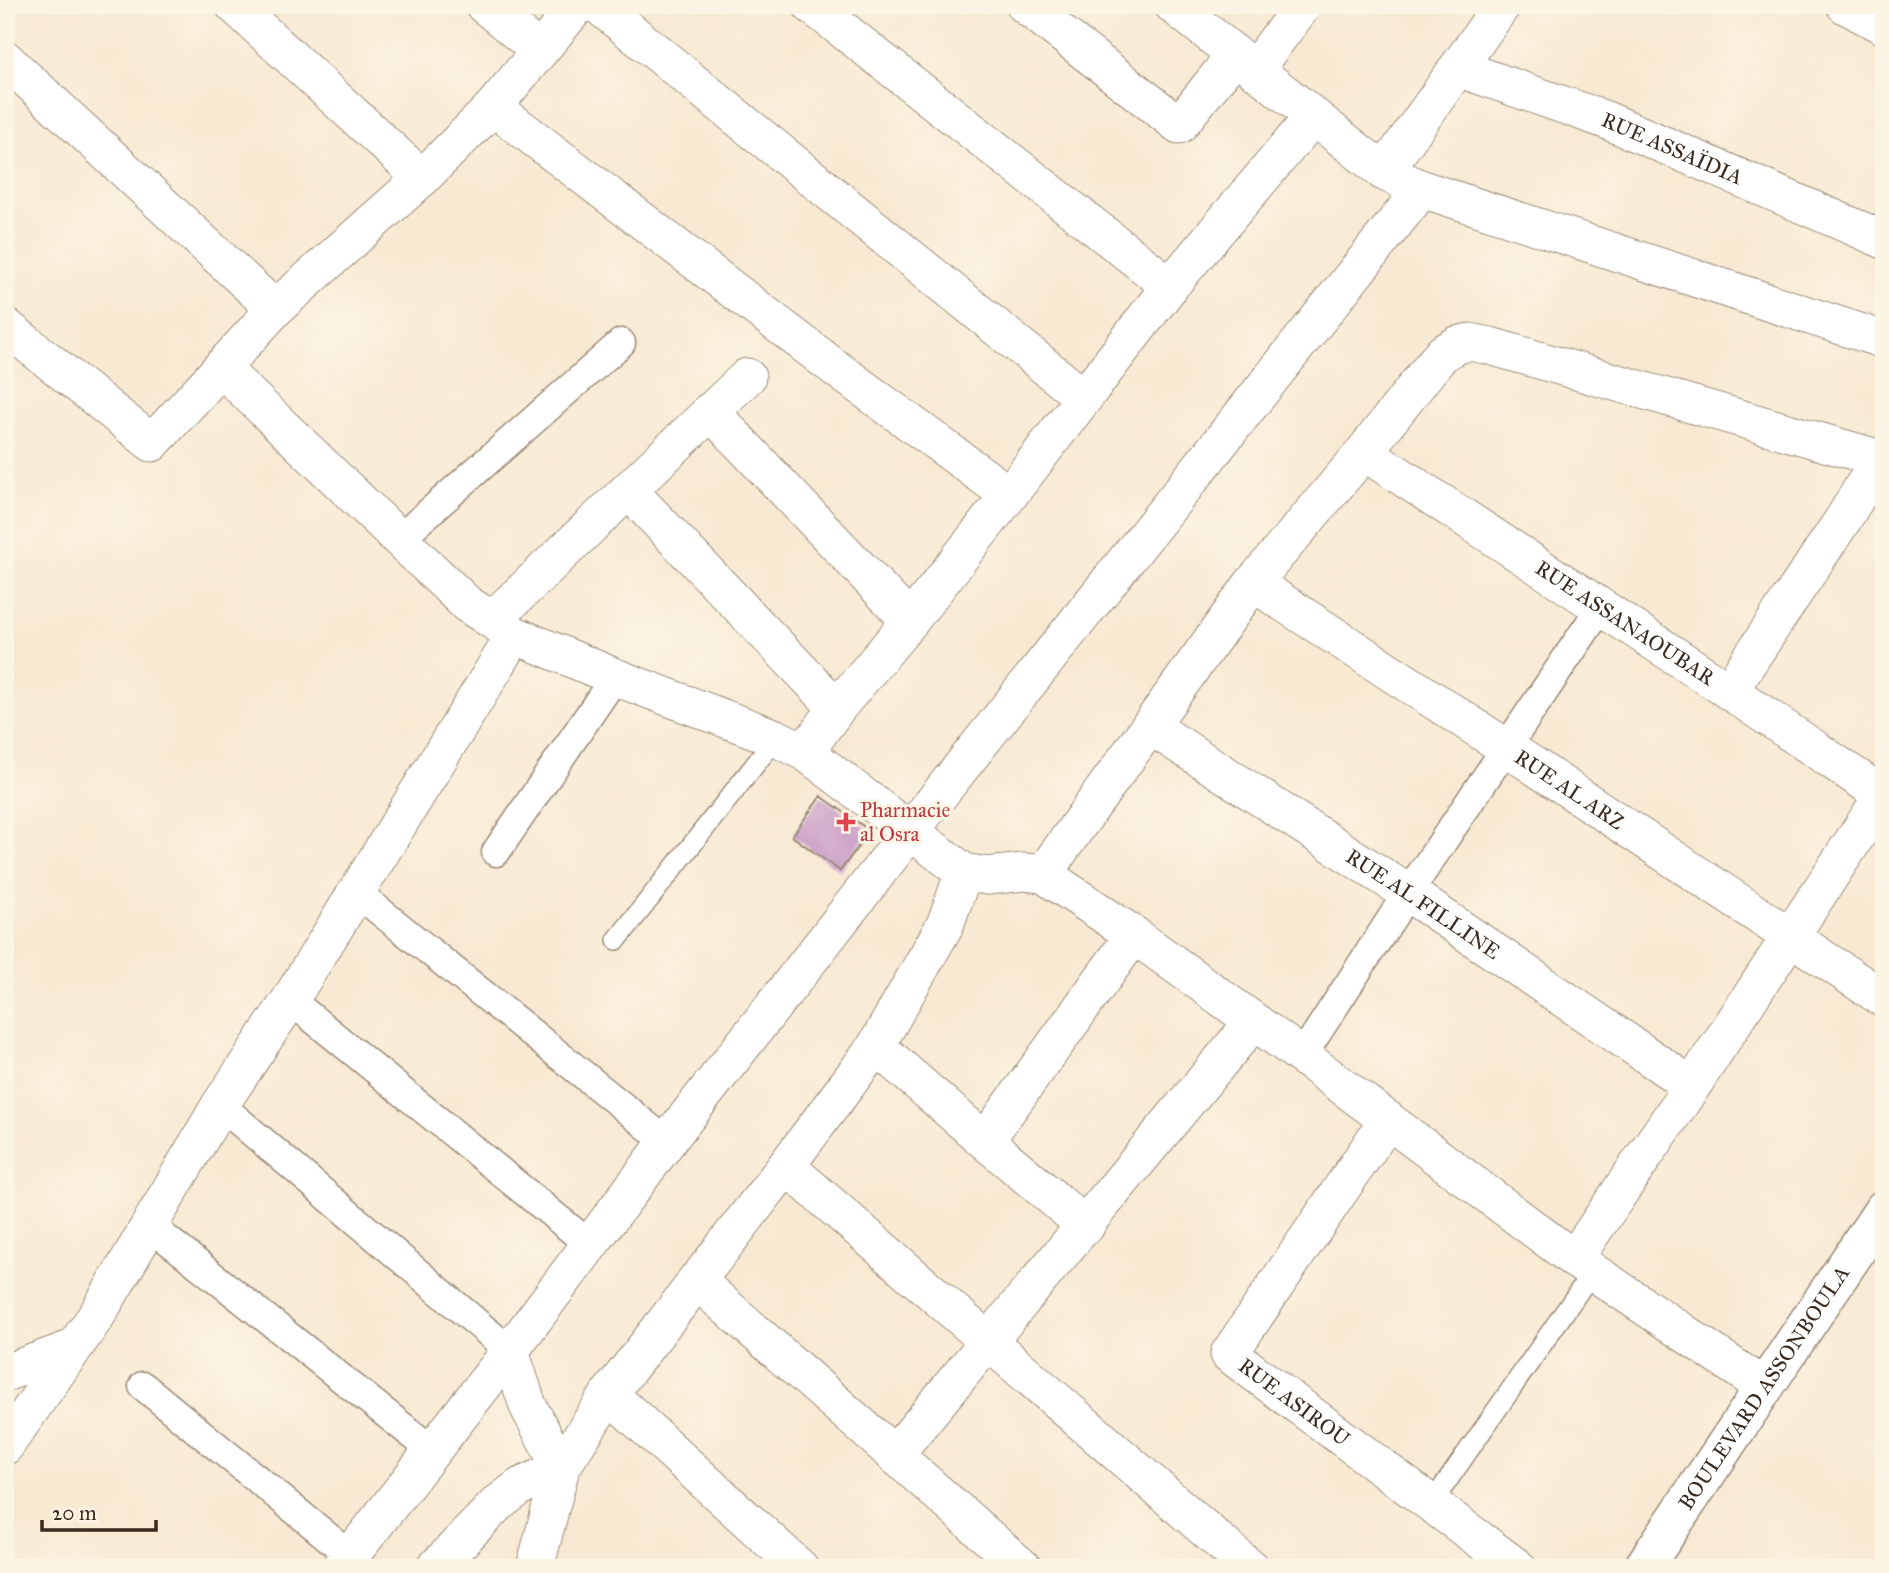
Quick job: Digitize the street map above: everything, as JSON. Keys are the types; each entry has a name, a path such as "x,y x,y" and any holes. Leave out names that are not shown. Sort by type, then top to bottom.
{"street":[{"path":"234,5 422,178"},
{"path":"484,5 539,50"},
{"path":"5,326 152,443 275,309 422,178 493,107 578,5"},
{"path":"598,5 1084,398"},
{"path":"811,5 1170,286"},
{"path":"1025,5 1179,125 1303,5"},
{"path":"1172,5 1384,172 1422,189 1884,340"},
{"path":"1384,172 1502,5"},
{"path":"1845,5 1884,26"},
{"path":"5,59 275,309"},
{"name":"RUE ASSAÏDIA","path":"1458,68 1606,120 1884,240"},
{"path":"493,107 838,370 1009,495"},
{"path":"791,745 837,708 910,621 1170,286 1313,117"},
{"path":"143,1386 346,1561 510,1351 667,1142 911,830 1422,189"},
{"path":"399,539 621,342"},
{"path":"1043,874 1253,583 1364,452 1443,353 1457,345 1470,342 1490,345 1882,459 1729,691"},
{"path":"221,368 467,604 504,627 615,677 791,745 911,830 964,872 987,876 1024,872 1043,874 1134,935 1302,1056 1584,1265 1763,1386"},
{"path":"5,1446 97,1315 220,1105 290,1000 356,892 504,627 629,491 747,377"},
{"path":"710,411 910,621"},
{"name":"RUE ASSANAOUBAR","path":"1364,452 1883,794"},
{"path":"629,491 837,708"},
{"name":"RUE AL ARZ","path":"1253,583 1884,999"},
{"path":"1302,1056 1408,893 1601,607"},
{"path":"496,852 615,677"},
{"name":"RUE AL FILLINE","path":"1150,726 1408,893 1692,1086"},
{"path":"1584,1265 1692,1086 1883,794"},
{"path":"534,1568 561,1468 609,1394 876,1045 945,925 964,872"},
{"path":"356,892 667,1142"},
{"path":"985,1141 1134,935"},
{"path":"290,1000 589,1244"},
{"path":"894,1455 1253,1022"},
{"path":"876,1045 1086,1226"},
{"path":"220,1105 510,1351 528,1406 561,1468"},
{"name":"RUE ASIROU","path":"1388,1120 1229,1354 1518,1568"},
{"path":"786,1166 1250,1568"},
{"name":"BOULEVARD ASSONBOULA","path":"1643,1568 1884,1209"},
{"path":"150,1226 433,1451"},
{"path":"696,1280 1024,1568"},
{"path":"5,1373 73,1348"},
{"path":"609,1394 800,1568"},
{"path":"435,1568 496,1505 521,1486 561,1468"}],"lane":[{"path":"617,940 791,745"},
{"path":"1432,1503 1584,1265"}],"building":[{"path":"821,796 870,831 840,871 792,836"}],"place":[{"name":"Pharmacie al Osra","path":"846,822"}]}
